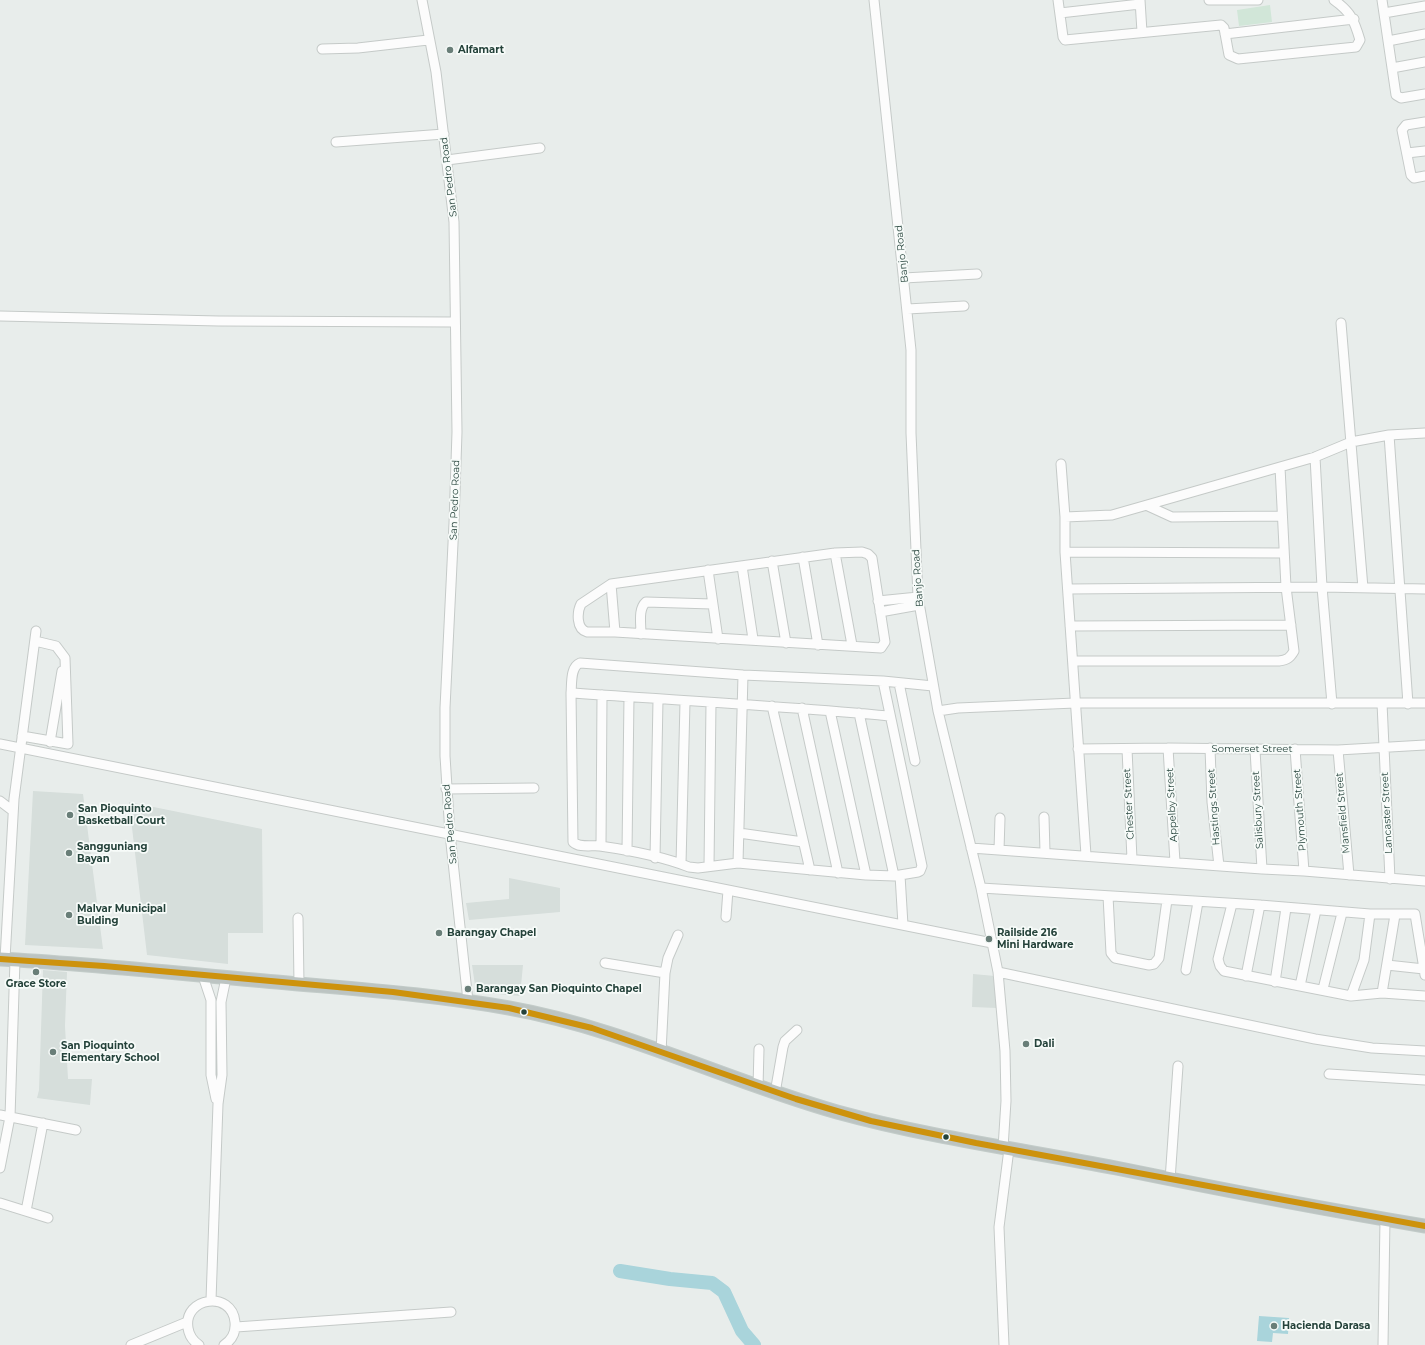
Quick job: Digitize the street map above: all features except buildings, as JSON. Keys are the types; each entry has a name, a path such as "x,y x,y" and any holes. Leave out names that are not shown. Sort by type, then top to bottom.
{"highway":[{"path":"7,959 299,984 468,1002 545,1015 578,1024 661,1052 775,1093 837,1112 901,1128 1170,1180 1425,1226"}],"street":[{"name":"San Pedro Road","path":"422,0 428,40 436,72 454,222 456,274 454,322 457,432 445,708 446,789 468,1002"},
{"name":"Banjo Road","path":"874,0 911,350 912,462 919,601 938,711 981,888 998,972 1005,1051 1006,1101 1006,1149 999,1227 1004,1345"},
{"path":"1058,0 1063,37 1067,41 1142,32 1221,25 1224,28 1229,55 1238,59 1356,47 1360,40 1354,20 1345,7 1334,0"},
{"path":"1209,0 1258,0"},
{"path":"1382,0 1396,95 1401,98 1425,94"},
{"path":"1060,13 1140,2 1142,32"},
{"path":"1384,13 1425,6"},
{"path":"1225,34 1354,20"},
{"path":"1388,42 1425,34"},
{"path":"322,49 358,48 428,40"},
{"path":"1392,68 1425,62"},
{"path":"1425,122 1404,127 1402,130 1412,177 1425,176"},
{"path":"336,142 444,134"},
{"path":"447,160 540,148"},
{"path":"1407,153 1425,151"},
{"path":"904,278 977,274"},
{"path":"907,309 964,306"},
{"path":"0,316 219,322 454,322"},
{"path":"1341,324 1363,588"},
{"path":"1066,517 1112,515 1148,506 1315,457 1351,442 1389,435 1425,433"},
{"path":"1389,435 1408,704"},
{"path":"1315,457 1322,587 1332,704"},
{"path":"1061,464 1066,517 1065,552 1086,855"},
{"path":"1073,662 1287,660 1294,651 1286,587 1280,467"},
{"path":"1148,506 1172,517 1282,516"},
{"path":"1065,552 1284,553"},
{"path":"834,553 852,645"},
{"path":"834,553 868,554 872,558 884,642 880,648 852,645 786,643 753,639 718,639 615,632 587,632 583,631 579,625 578,609 581,604 611,584 834,553"},
{"path":"803,557 818,645"},
{"path":"772,561 786,643"},
{"path":"742,566 753,639"},
{"path":"708,570 718,639"},
{"path":"611,584 615,632"},
{"path":"1068,589 1322,587 1425,589"},
{"path":"878,602 919,601"},
{"path":"880,612 919,601"},
{"path":"641,634 641,610 642,605 646,602 712,604"},
{"path":"1070,626 1291,625"},
{"path":"0,1168 10,1117 7,959 13,810 36,631"},
{"path":"22,736 68,744 65,658 56,646 35,641"},
{"path":"50,742 65,658"},
{"path":"883,681 889,716 922,866 920,871 897,876 866,875 738,862 689,867 627,851 601,846 578,845 575,844 572,839 570,693 573,670 576,665 580,664 744,675 883,681 933,686"},
{"path":"738,862 744,675"},
{"path":"899,683 915,761"},
{"path":"570,693 685,702 802,708 889,716"},
{"path":"601,846 602,695"},
{"path":"627,851 629,697"},
{"path":"655,858 658,700"},
{"path":"681,864 685,702"},
{"path":"710,866 712,703"},
{"path":"938,711 958,708 1075,703 1425,703"},
{"name":"Lancaster Street","path":"1382,703 1390,879"},
{"path":"772,706 810,870"},
{"path":"802,708 838,873"},
{"path":"830,711 866,875"},
{"path":"859,713 897,876 903,925"},
{"path":"0,744 992,943"},
{"path":"1425,746 1425,754"},
{"name":"Somerset Street","path":"1078,750 1168,748 1338,750 1425,746"},
{"name":"Appelby Street","path":"1168,748 1175,862"},
{"name":"Hastings Street","path":"1210,748 1212,802 1219,866"},
{"name":"Chester Street","path":"1127,749 1132,859"},
{"name":"Plymouth Street","path":"1295,749 1304,870"},
{"name":"Salisbury Street","path":"1254,750 1262,869"},
{"name":"Mansfield Street","path":"1338,750 1349,875"},
{"path":"446,789 534,788"},
{"path":"0,801 13,810"},
{"path":"1044,817 1045,852"},
{"path":"999,850 1000,818"},
{"path":"739,833 803,842"},
{"path":"971,848 1045,852 1262,869 1304,870 1425,881"},
{"path":"981,888 1232,904 1342,913 1395,915 1416,914 1425,972 1387,966"},
{"path":"726,917 728,890"},
{"path":"1108,896 1111,953 1115,958 1149,965 1154,964 1159,958 1167,900"},
{"path":"1186,970 1198,902"},
{"path":"1232,904 1218,959 1220,966 1224,970 1275,982 1323,989 1351,996 1382,994 1425,996"},
{"path":"1246,976 1260,906"},
{"path":"1275,982 1286,908"},
{"path":"1300,986 1316,910"},
{"path":"1323,989 1342,913"},
{"path":"1351,996 1364,960 1370,914"},
{"path":"1382,994 1395,915"},
{"path":"298,918 299,984"},
{"path":"661,1052 665,974 668,958 678,935"},
{"path":"605,963 665,974"},
{"path":"998,972 1315,1039 1372,1048 1425,1051"},
{"path":"203,976 211,1000 211,1075 218,1104"},
{"path":"212,1300 218,1104 222,1075 221,1002 226,978"},
{"path":"775,1093 783,1047 785,1041 796,1030"},
{"path":"758,1087 759,1049"},
{"path":"1170,1180 1178,1066"},
{"path":"1329,1074 1425,1080"},
{"path":"211,1075 222,1075"},
{"path":"0,1116 76,1130"},
{"path":"26,1211 43,1123"},
{"path":"0,1203 48,1218"},
{"path":"1383,1345 1385,1219"},
{"path":"199,1345 189,1335 187,1322 195,1306 212,1300 221,1302 230,1308 235,1317 236,1327 233,1335 224,1345"},
{"path":"236,1327 451,1312"},
{"path":"131,1345 187,1322"}],"shaded area":[{"path":"33,791 83,794 103,949 25,945"},
{"path":"129,802 262,829 263,933 228,933 228,964 147,955"},
{"path":"509,878 560,888 560,912 469,920 466,903 509,899"},
{"path":"472,965 523,965 520,996 476,992"},
{"name":"San Pioquinto Elementary School","path":"43,970 67,972 65,1026 68,1079 92,1079 90,1105 37,1098 39,1090"},
{"path":"973,974 995,976 997,1008 972,1007"}],"green space":[{"path":"1270,5 1272,22 1239,26 1237,10"}],"water":[{"name":"Hacienda Darasa","path":"1259,1316 1289,1318 1288,1334 1273,1333 1272,1342 1257,1341"}],"waterway":[{"path":"620,1271 670,1279 712,1283 724,1292 742,1331 754,1345"}],"transit line":[{"path":"0,959 104,966 393,992 509,1008 592,1028 796,1099 871,1121 976,1143 1425,1226"}],"place":[{"name":"Alfamart","path":"450,50"},
{"name":"San Pioquinto Basketball Court","path":"70,815"},
{"name":"Sangguniang Bayan","path":"69,853"},
{"name":"Malvar Municipal Bulding","path":"69,915"},
{"name":"Barangay Chapel","path":"439,933"},
{"name":"Railside 216 Mini Hardware","path":"989,939"},
{"name":"Grace Store","path":"36,972"},
{"name":"Barangay San Pioquinto Chapel","path":"468,989"},
{"name":"Dali","path":"1026,1044"},
{"name":"San Pioquinto Elementary School","path":"53,1052"},
{"name":"Hacienda Darasa","path":"1274,1326"}]}
